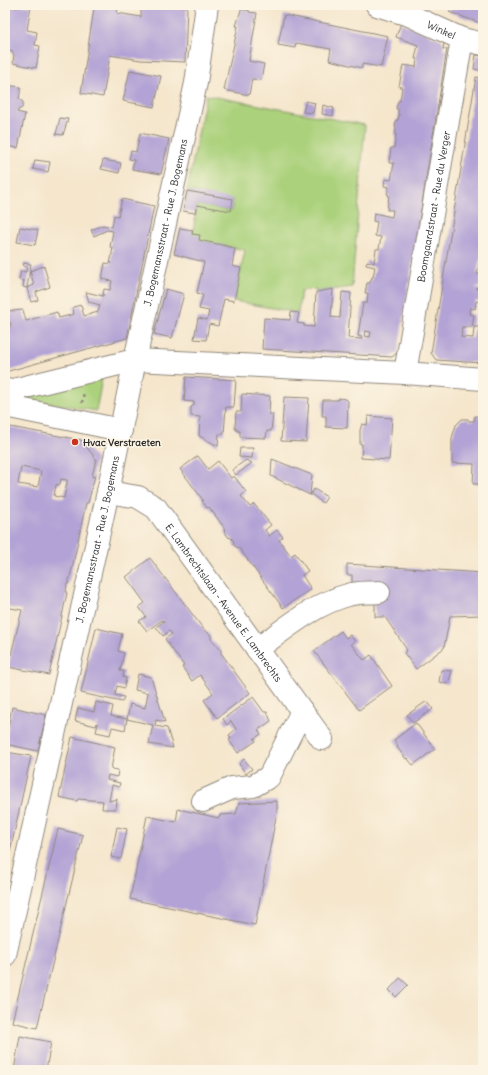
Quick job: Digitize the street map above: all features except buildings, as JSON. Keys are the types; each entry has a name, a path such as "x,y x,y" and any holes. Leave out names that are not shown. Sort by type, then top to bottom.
{"street":[{"name":"J. Bogemansstraat - Rue J. Bogemans","path":"5,955 108,492 135,360 196,83 207,5"},
{"name":"Winkel","path":"377,5 409,15 462,39 483,44"},
{"name":"Boomgaardstraat - Rue du Verger","path":"405,373 462,39"},
{"path":"5,392 135,360 405,373 483,379"},
{"path":"5,406 121,430"},
{"name":"E. Lambrechtslaan - Avenue E. Lambrechts","path":"108,492 138,497 156,508 322,739"},
{"path":"258,649 310,611 329,602 349,594 379,592"},
{"path":"203,800 232,788 253,786 269,777 302,711"}],"green space":[{"path":"206,95 365,125 352,287 316,292 316,289 301,291 298,313 234,301 245,250 192,239 197,205 231,211 233,200 187,191"},
{"path":"102,379 96,411 28,399 27,396"}],"place":[{"name":"Hvac Verstraeten","path":"75,442"}]}
